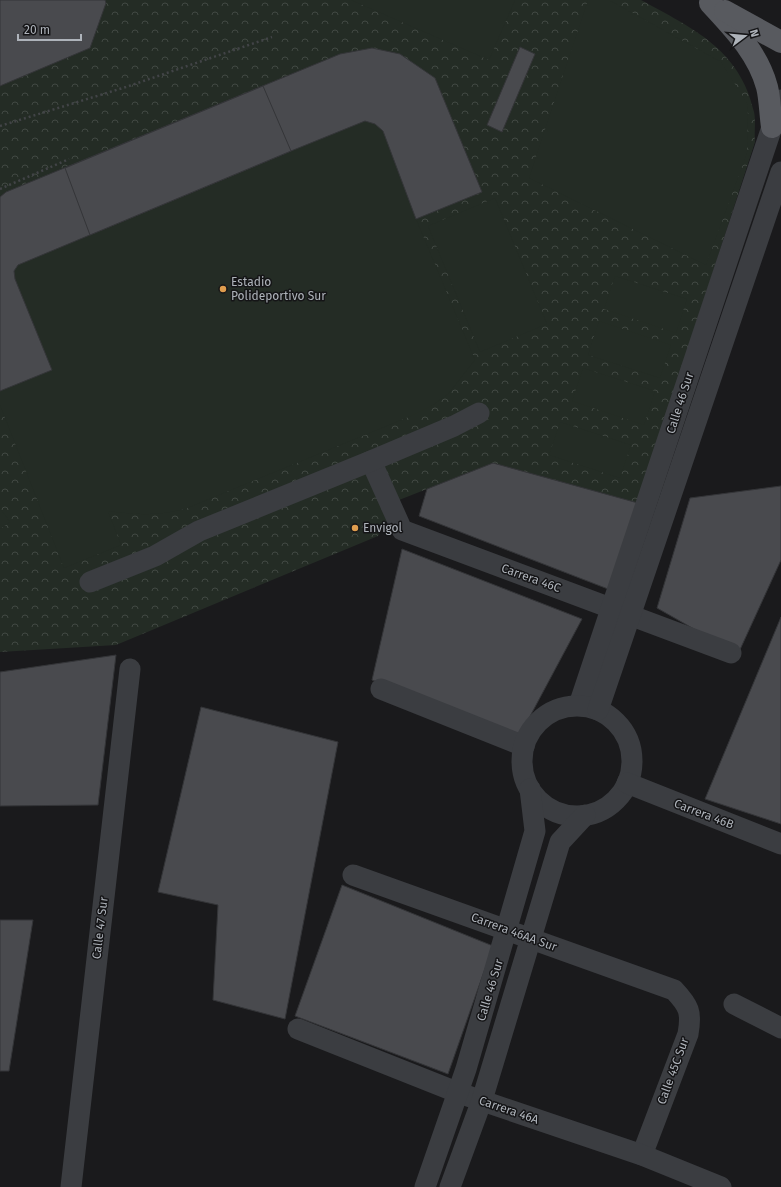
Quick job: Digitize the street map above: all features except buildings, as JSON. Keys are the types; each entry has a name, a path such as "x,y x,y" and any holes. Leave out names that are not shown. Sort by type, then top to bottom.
{"main road":[{"path":"707,2 781,42"},
{"path":"707,2 738,34 758,64 767,87 772,127"}],"street":[{"name":"Calle 46 Sur","path":"621,612 781,100"},
{"name":"Calle 46 Sur","path":"588,708 621,612 781,172"},
{"path":"90,582 154,556 199,531 371,461 454,426 479,413"},
{"name":"Carrera 46C","path":"371,461 402,530 731,653"},
{"name":"Calle 47 Sur","path":"71,1187 130,669"},
{"path":"381,689 524,746"},
{"path":"564,707 588,708 611,717 621,728 628,740 632,754 631,769 627,784 620,795 610,805 599,812 572,816 560,813 543,803 530,789 524,775 522,760 524,746 530,732 539,721 551,712 564,707"},
{"name":"Carrera 46B","path":"627,784 781,844"},
{"name":"Calle 46 Sur","path":"425,1187 459,1093 508,929 535,831 530,789"},
{"name":"Calle 46 Sur","path":"450,1187 482,1100 560,842 586,815"},
{"name":"Carrera 46AA Sur","path":"353,875 508,929 674,990"},
{"name":"Calle 45C Sur","path":"642,1155 688,1034 690,1021 689,1009 674,990"},
{"path":"734,1004 781,1028"},
{"name":"Carrera 46A","path":"298,1029 459,1093 642,1155 721,1187"}],"path":[{"path":"0,126 126,88 272,36"},
{"path":"0,189 69,159"}],"green space":[{"path":"0,0 641,0 678,20 711,43 726,56 738,72 747,90 755,116 755,142 638,503 493,463 399,500 378,536 116,645 0,652"},
{"path":"351,0 515,0 489,60"},
{"path":"588,0 609,0 721,62 748,105 747,153 706,265 529,178"},
{"name":"Estadio Polideportivo Sur","path":"400,54 435,78 482,192 416,219 475,360 448,394 433,405 411,416 185,509 165,513 146,514 108,511 121,545 64,568 0,405 0,197 6,192"},
{"path":"495,198 547,324 480,352 428,226"},
{"path":"615,276 687,299 676,333 604,309"},
{"path":"599,321 671,345 660,378 588,355"},
{"path":"583,368 655,391 644,425 572,401"},
{"path":"560,422 631,445 620,478 549,455"},
{"path":"0,508 10,522 0,529"}],"place":[{"name":"Estadio Polideportivo Sur","path":"223,289"},
{"name":"Envigol","path":"355,528"}]}
